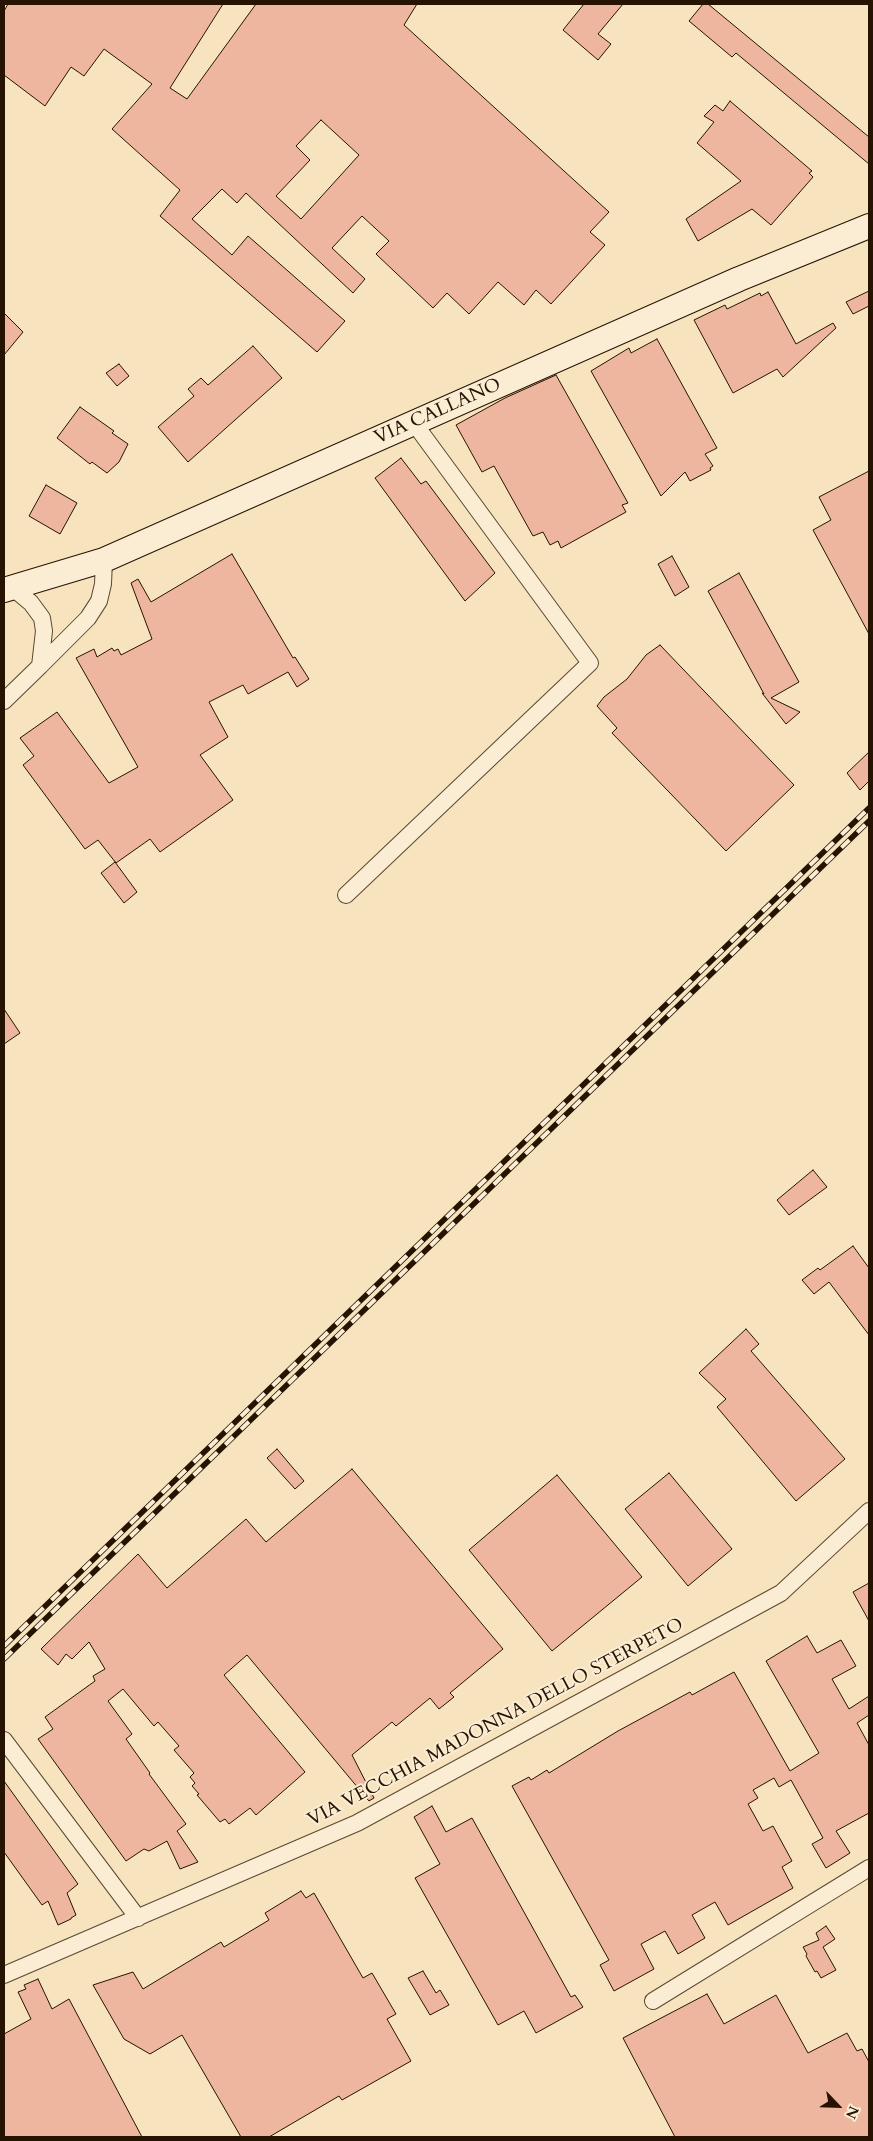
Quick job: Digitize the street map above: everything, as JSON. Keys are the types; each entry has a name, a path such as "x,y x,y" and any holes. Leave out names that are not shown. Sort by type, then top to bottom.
{"street":[{"name":"VIA CALLANO","path":"8,589 104,560 739,278 869,226"},
{"path":"346,895 590,663 414,422"},
{"path":"4,701 88,618 101,592 104,560"},
{"path":"8,589 31,603 42,618 44,630 40,666"},
{"name":"VIA VECCHIA MADONNA DELLO STERPETO","path":"4,1975 357,1823 781,1593 869,1511"},
{"path":"4,1740 138,1918"},
{"path":"653,2002 869,1868"}],"building":[{"path":"8,4 223,4 170,88 187,99 256,4 417,4 404,25 609,212 590,232 605,245 551,304 536,290 524,305 498,282 469,314 447,293 433,308 376,254 389,241 362,216 332,248 365,279 353,293 246,193 237,203 222,189 192,219 232,255 248,236 345,321 317,352 160,216 180,190 112,129 152,84 104,49 84,76 71,67 45,106 4,75 4,11","holes":["321,120 359,155 301,219 276,196 310,160 296,146"]},
{"path":"584,4 623,4 598,34 611,44 598,60 563,30"},
{"path":"703,4 708,4 869,137 869,164 736,53 732,57 689,21"},
{"path":"730,101 812,171 809,173 813,177 771,225 752,209 698,241 686,219 741,181 697,143 714,122 704,116 715,105 723,111"},
{"path":"869,291 869,306 853,314 846,302"},
{"path":"768,292 796,344 833,323 836,328 783,377 777,369 733,393 694,320 725,305 727,309 760,293 761,296"},
{"path":"4,313 23,332 4,355"},
{"path":"657,339 717,448 705,454 713,466 710,468 711,470 690,481 685,472 661,496 591,371 629,348 631,353"},
{"path":"253,346 282,378 188,462 158,427 194,396 188,389 201,378 208,385"},
{"path":"119,364 129,376 117,386 106,373"},
{"path":"556,375 628,503 622,505 626,512 561,548 558,541 550,545 543,532 533,536 494,466 482,472 456,425 505,398"},
{"path":"80,407 114,431 112,433 128,444 119,462 107,473 92,462 90,464 57,438"},
{"path":"401,458 421,484 426,481 495,573 465,601 375,478"},
{"path":"869,471 869,634 813,530 831,520 819,497"},
{"path":"46,485 77,503 60,534 29,516"},
{"path":"232,554 293,658 295,657 309,679 297,687 288,672 248,694 243,685 209,702 228,737 200,755 233,800 160,852 150,839 116,863 98,840 85,849 23,765 34,756 20,738 57,712 109,783 138,767 76,658 94,649 97,657 112,648 114,651 118,649 121,655 152,639 131,583 138,579 151,602"},
{"path":"672,556 689,587 675,596 658,564"},
{"path":"739,573 799,682 771,698 800,712 786,724 762,693 764,694 708,591"},
{"path":"660,645 794,785 726,851 612,733 617,728 597,706 604,697 627,679 646,655"},
{"path":"869,752 869,781 860,790 847,773"},
{"path":"115,862 137,892 124,903 101,873"},
{"path":"4,1009 20,1033 4,1044"},
{"path":"813,1170 827,1187 789,1215 777,1200"},
{"path":"853,1246 869,1268 869,1335 829,1282 814,1294 802,1280 818,1268 820,1270"},
{"path":"746,1329 759,1344 751,1351 845,1459 796,1501 717,1407 726,1399 699,1373"},
{"path":"277,1449 304,1481 295,1489 267,1458"},
{"path":"352,1469 503,1649 450,1693 454,1697 439,1709 430,1698 396,1726 392,1722 352,1755 374,1798 369,1801 247,1655 224,1675 305,1772 256,1815 250,1808 229,1824 225,1819 220,1822 197,1795 199,1794 192,1786 195,1783 190,1777 194,1773 174,1750 179,1746 158,1722 154,1726 123,1689 108,1701 132,1734 126,1739 186,1824 177,1831 198,1862 180,1869 167,1841 149,1851 144,1849 126,1861 38,1739 53,1729 45,1717 95,1681 93,1676 105,1669 89,1642 72,1659 66,1654 58,1665 41,1649 138,1554 167,1588 246,1519 266,1542"},
{"path":"669,1473 732,1549 688,1586 625,1509"},
{"path":"557,1475 642,1577 552,1651 469,1550"},
{"path":"869,1583 869,1621 853,1592"},
{"path":"807,1636 817,1653 841,1640 856,1666 832,1679 849,1709 869,1696 869,1715 857,1723 869,1745 869,1813 836,1831 850,1853 826,1868 812,1844 823,1838 791,1780 779,1787 774,1778 753,1790 758,1798 748,1804 763,1831 773,1826 792,1861 782,1867 793,1888 728,1925 715,1902 692,1915 705,1938 678,1954 665,1931 641,1944 654,1969 614,1991 600,1965 609,1960 512,1786 529,1777 531,1780 547,1770 549,1773 618,1731 690,1692 692,1695 734,1672 790,1771 819,1753 766,1661"},
{"path":"4,1781 78,1884 67,1893 76,1915 58,1925 48,1901 42,1905 4,1852"},
{"path":"432,1806 446,1832 472,1818 571,1997 575,1995 583,2007 536,2033 524,2011 498,2025 415,1878 440,1864 414,1817"},
{"path":"301,1891 306,1898 314,1893 363,1978 372,1973 396,2014 387,2019 411,2061 342,2100 339,2096 269,2137 241,2137 182,2035 150,2054 124,2039 93,1985 133,1972 143,1989 221,1942 224,1947 269,1920 265,1913"},
{"path":"826,1926 835,1939 823,1947 836,1970 821,1978 817,1971 815,1972 803,1947 819,1940 816,1933"},
{"path":"423,1971 436,1993 440,1990 449,2005 430,2015 408,1978"},
{"path":"38,1979 52,2009 69,1999 142,2137 4,2137 4,2034 31,2019 18,1992 26,1989 24,1985"},
{"path":"707,1994 724,2024 776,1995 808,2053 847,2033 857,2051 862,2049 869,2062 869,2137 675,2137 623,2038"}],"railway":[{"path":"4,1646 869,808"},
{"path":"4,1659 869,821"}]}
